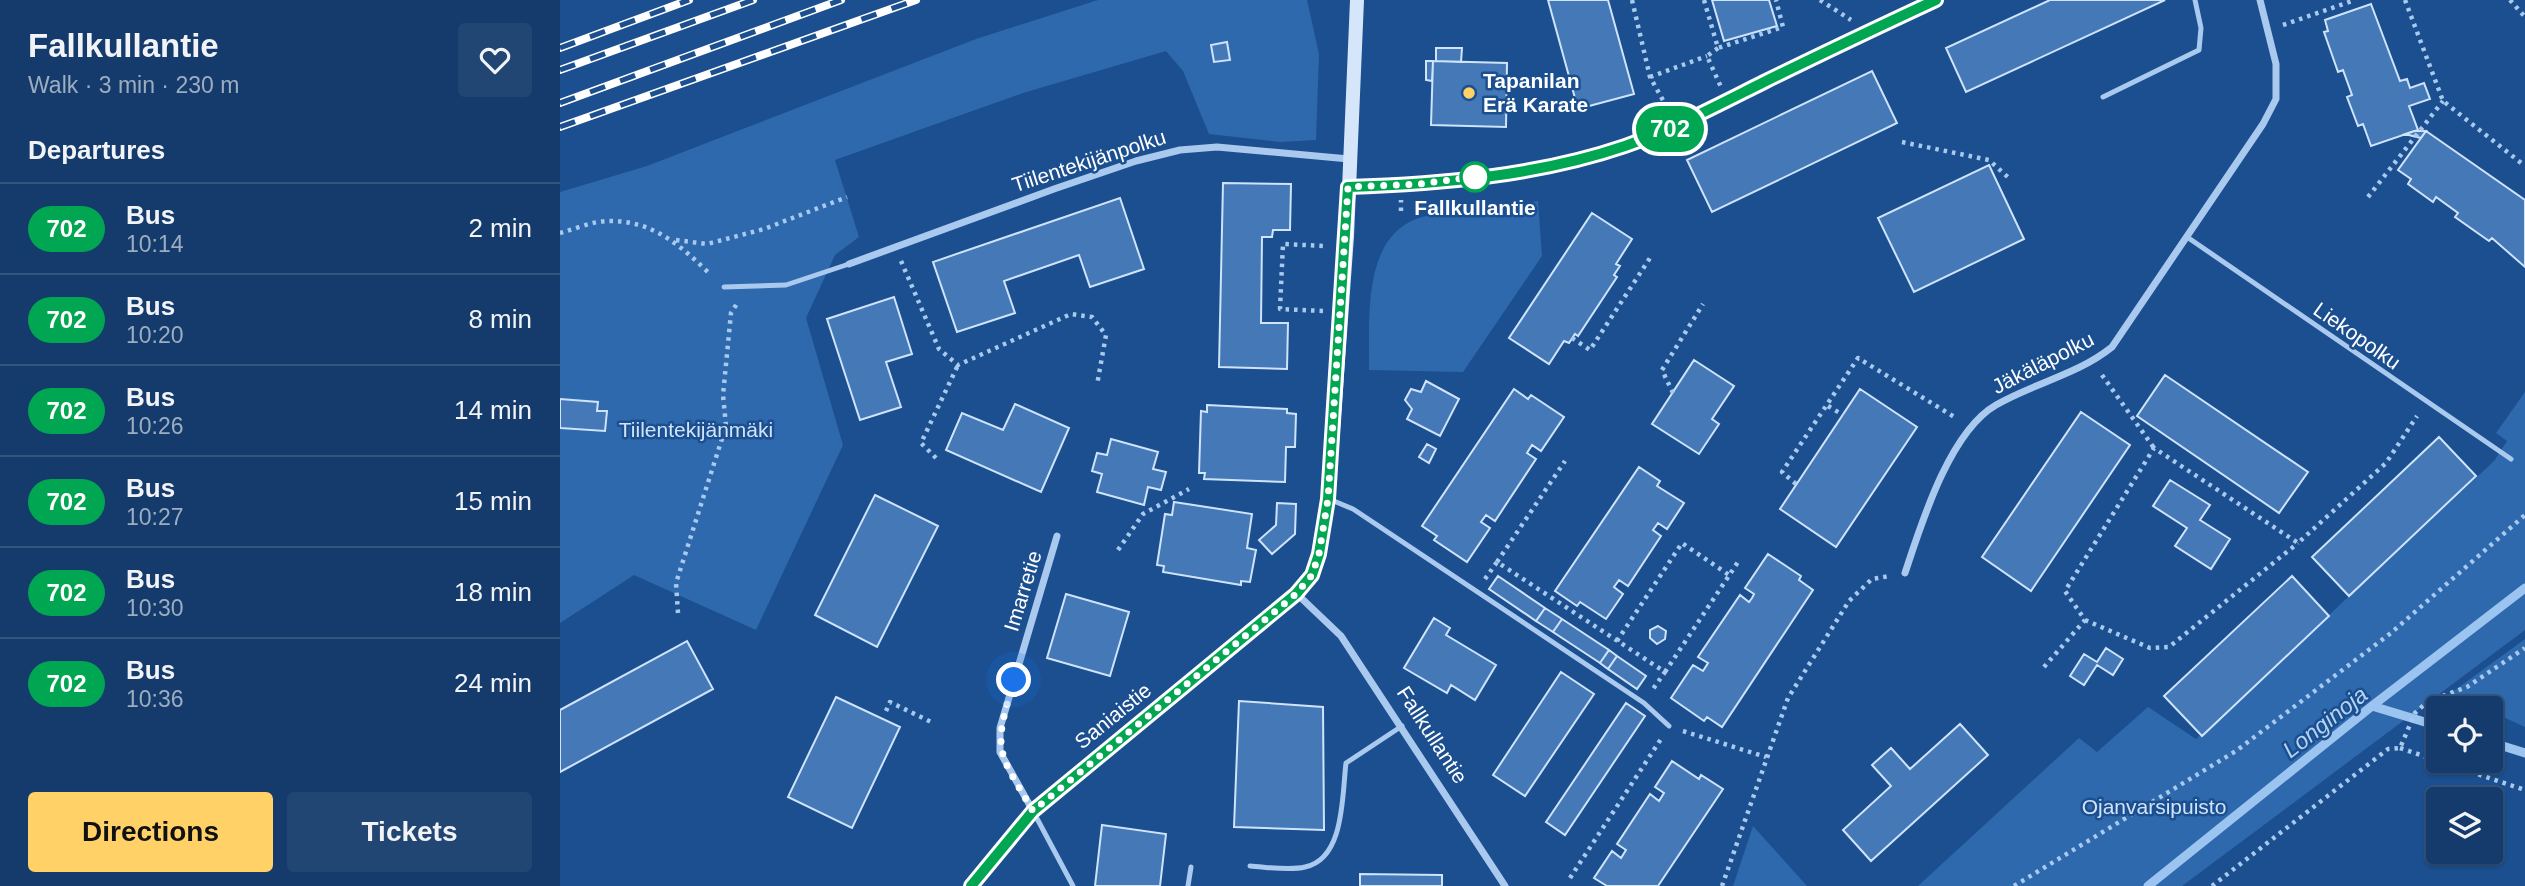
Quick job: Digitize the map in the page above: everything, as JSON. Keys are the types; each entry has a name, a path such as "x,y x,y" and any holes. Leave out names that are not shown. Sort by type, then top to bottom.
{"street":[{"path":"1296,594 1312,575 1319,554 1328,499 1346,247 1357,0"},
{"path":"1348,187 1419,184 1568,162 1623,146 1678,126 1857,36 1936,0"},
{"name":"Jäkäläpolku","path":"1905,573 1933,489 1973,426 1994,406 2092,362 2112,347 2263,124 2276,99 2276,64 2260,0"},
{"name":"Tiilentekijänpolku","path":"849,264 1126,164 1180,150 1217,147 1349,159"},
{"name":"Imarretie","path":"1033,811 1000,752 1000,728 1057,537"},
{"name":"Fallkullantie","path":"1296,594 1341,636 1505,886"},
{"name":"Saniaistie","path":"971,886 1033,811 1296,594"}],"lane":[{"path":"2103,97 2199,50 2201,28 2195,0"},
{"name":"Liekopolku","path":"2187,237 2511,459"},
{"path":"724,287 786,285 849,264"},
{"path":"1328,499 1353,509 1644,704 1669,726"},
{"path":"1250,866 1304,868 1319,861 1332,846 1346,763 1402,726"},
{"path":"1033,811 1073,886"},
{"path":"1188,886 1191,867"}],"path":[{"path":"1632,0 1650,77 1678,126"},
{"path":"1704,0 1718,48"},
{"path":"1650,77 1707,57 1718,48 1783,27 1776,0"},
{"path":"1820,0 1851,19 1857,36"},
{"path":"2268,30 2355,0"},
{"path":"2405,0 2443,101 2525,166"},
{"path":"2510,0 2525,17"},
{"path":"1707,57 1728,100"},
{"path":"2368,197 2443,101"},
{"path":"1902,142 1989,160 2011,180"},
{"path":"675,240 707,244 764,229 847,197"},
{"path":"560,233 607,221 647,226 675,240 724,287"},
{"path":"1342,312 1280,309 1283,244 1346,247"},
{"path":"896,248 939,349 958,365"},
{"path":"1572,338 1590,350 1650,258"},
{"path":"678,613 676,583 726,426 723,395 731,313 747,286"},
{"path":"1673,393 1662,370 1703,304"},
{"path":"936,458 922,443 958,365 1071,314 1092,317 1106,335 1097,385"},
{"path":"1796,484 1782,472 1858,358 1973,426"},
{"path":"2092,362 2154,448 2298,543"},
{"path":"2154,448 2065,591 2085,620 2150,648 2169,647 2298,543 2386,463 2426,403"},
{"path":"1828,406 1843,415"},
{"path":"1477,592 1565,461"},
{"path":"1118,550 1143,514 1189,489"},
{"path":"2014,886 2236,751 2391,633 2525,515"},
{"path":"1617,641 1682,543 1729,575"},
{"path":"1497,562 1665,672"},
{"path":"1644,704 1738,562"},
{"path":"1722,886 1788,698 1849,601 1872,579 1905,573"},
{"path":"2044,667 2085,620"},
{"path":"2400,748 2415,713 2427,702 2467,687 2495,671 2525,648"},
{"path":"886,711 890,702 931,722"},
{"path":"1570,878 1669,726 1766,757"},
{"path":"2213,886 2388,749 2400,748 2426,757"},
{"path":"2474,773 2525,790"}],"green space":[{"name":"Tiilentekijänmäki","path":"1098,0 1307,0 1319,54 1316,140 1280,142 1209,134 1183,71 1166,51 1023,93 835,160 859,237 835,255 806,318 843,445 756,630 634,575 560,623 560,192 647,166 976,39"},
{"path":"1538,201 1542,256 1463,372 1369,370 1373,280 1379,258 1389,239 1405,225 1426,216"},
{"name":"Ojanvarsipuisto","path":"2525,392 2525,630 2437,696 2426,696 2426,704 2182,886 1918,886 2079,738 2097,752 2148,707 2196,739 2494,461 2507,441 2496,433"},
{"path":"2525,639 2525,727 2503,717 2503,696 2458,696 2451,693"},
{"path":"1753,826 1807,886 1733,886"}],"building":[{"path":"1548,0 1608,0 1634,94 1578,109"},
{"path":"1712,0 1769,0 1777,26 1724,41"},
{"path":"2050,0 2165,0 1966,92 1946,48"},
{"path":"2371,4 2400,81 2407,79 2410,88 2424,83 2430,99 2409,106 2418,130 2371,146 2363,124 2358,126 2347,97 2352,95 2343,70 2338,72 2324,32 2328,31 2325,20"},
{"path":"1227,42 1230,60 1214,62 1211,45"},
{"path":"1436,48 1462,48 1461,62 1436,61"},
{"path":"1426,61 1433,61 1432,81 1426,80"},
{"path":"1433,61 1507,63 1506,127 1431,125"},
{"path":"1872,71 1897,123 1712,212 1687,160"},
{"path":"2426,131 2421,138 2405,134"},
{"path":"2426,131 2525,200 2525,267 2492,238 2489,241 2455,217 2458,213 2436,197 2433,202 2408,184 2411,179 2398,170"},
{"path":"1989,165 2024,239 1914,292 1878,218"},
{"path":"1223,183 1291,184 1290,230 1273,230 1272,237 1262,237 1261,323 1288,323 1287,369 1219,367"},
{"path":"1120,198 1144,269 1090,287 1079,255 1004,281 1015,313 957,332 933,262"},
{"path":"1592,213 1632,239 1616,264 1620,266 1614,275 1617,277 1578,336 1575,334 1569,343 1564,341 1549,364 1509,338"},
{"path":"894,297 912,354 886,362 901,407 860,420 827,319"},
{"path":"1694,360 1734,386 1712,419 1719,424 1699,454 1652,424"},
{"path":"2165,375 2308,472 2279,513 2137,416"},
{"path":"1426,381 1459,399 1440,436 1407,419 1412,409 1405,400 1411,389 1421,392"},
{"path":"1514,389 1528,399 1531,395 1564,417 1541,451 1532,445 1527,453 1536,459 1495,521 1486,515 1481,522 1490,528 1467,562 1434,540 1437,536 1422,526"},
{"path":"1860,389 1917,427 1836,547 1780,509"},
{"path":"560,399 598,402 597,411 607,411 605,431 560,428"},
{"path":"1015,404 1069,428 1041,492 946,450 962,413 1003,430"},
{"path":"1207,405 1287,409 1287,413 1296,414 1295,447 1286,447 1285,482 1204,479 1205,473 1199,473 1201,411 1207,412"},
{"path":"2081,412 2130,445 2031,591 1982,557"},
{"path":"2439,437 2476,476 2349,596 2312,557"},
{"path":"1111,439 1158,452 1153,469 1166,472 1161,490 1148,487 1144,505 1097,492 1102,474 1092,471 1097,453 1107,455"},
{"path":"1427,444 1436,449 1429,463 1419,457"},
{"path":"1639,467 1660,481 1657,486 1684,503 1667,529 1658,523 1653,530 1661,536 1628,586 1619,580 1614,587 1623,594 1606,619 1580,602 1577,606 1555,591"},
{"path":"2170,480 2210,505 2200,520 2230,539 2211,569 2175,546 2187,528 2153,506"},
{"path":"875,495 938,526 877,647 815,615"},
{"path":"1174,502 1252,514 1247,548 1256,550 1250,582 1241,581 1241,585 1163,572 1164,566 1157,565 1165,514 1172,515"},
{"path":"1277,503 1296,504 1295,534 1272,554 1259,540 1276,525"},
{"path":"1768,554 1801,576 1799,580 1813,590 1722,727 1707,717 1704,721 1671,698 1693,665 1703,671 1708,663 1698,657 1740,595 1749,602 1752,598 1754,594 1745,588"},
{"path":"1498,576 1545,608 1536,621 1489,589"},
{"path":"2292,576 2329,616 2202,736 2164,696"},
{"path":"1066,594 1129,612 1110,676 1047,658"},
{"path":"1545,608 1562,619 1553,632 1536,621"},
{"path":"1434,618 1450,628 1446,635 1496,665 1475,700 1451,685 1447,693 1404,668"},
{"path":"1562,619 1609,650 1600,663 1553,632"},
{"path":"1658,626 1666,631 1665,639 1657,644 1650,638 1650,630"},
{"path":"687,641 713,689 560,772 560,710"},
{"path":"2106,648 2123,659 2113,675 2097,665 2084,685 2070,676 2084,654 2097,662"},
{"path":"1609,650 1617,656 1608,669 1600,663"},
{"path":"1617,656 1646,676 1637,689 1608,669"},
{"path":"1561,672 1594,694 1525,796 1493,775"},
{"path":"836,697 900,727 852,828 788,797"},
{"path":"1239,701 1323,707 1324,830 1234,827"},
{"path":"1626,703 1645,716 1565,835 1546,822"},
{"path":"1960,724 1988,755 1871,861 1843,830 1891,786 1872,765 1891,748 1910,769"},
{"path":"1672,761 1699,779 1701,775 1723,789 1658,886 1607,886 1594,878 1612,851 1621,858 1626,850 1617,844 1650,794 1659,801 1664,793 1655,787"},
{"path":"1102,825 1166,834 1160,886 1095,886"},
{"path":"1360,874 1442,875 1442,886 1360,886"}],"waterway":[{"name":"Longinoja","path":"2148,886 2372,706 2525,588"},
{"path":"2372,706 2426,722"},
{"path":"2503,746 2525,753"}],"railway":[{"path":"560,48 689,0"},
{"path":"560,70 753,0"},
{"path":"560,103 841,0"},
{"path":"560,127 916,0"}],"bus line":[{"name":"702","path":"971,886 1033,811 1296,594 1312,575 1319,554 1328,499 1337,394 1348,187 1419,184 1481,176 1568,162 1623,146 1678,126 1857,36 1936,0"}],"place":[{"name":"Tapanilan Erä Karate","path":"1469,93"},
{"name":"Fallkullantie","path":"1475,177"}],"route":[{"path":"1014,680 1000,728 1000,752 1033,811 1296,594 1312,575 1319,554 1328,499 1337,394 1348,187 1419,184 1481,176 1475,177"}]}
